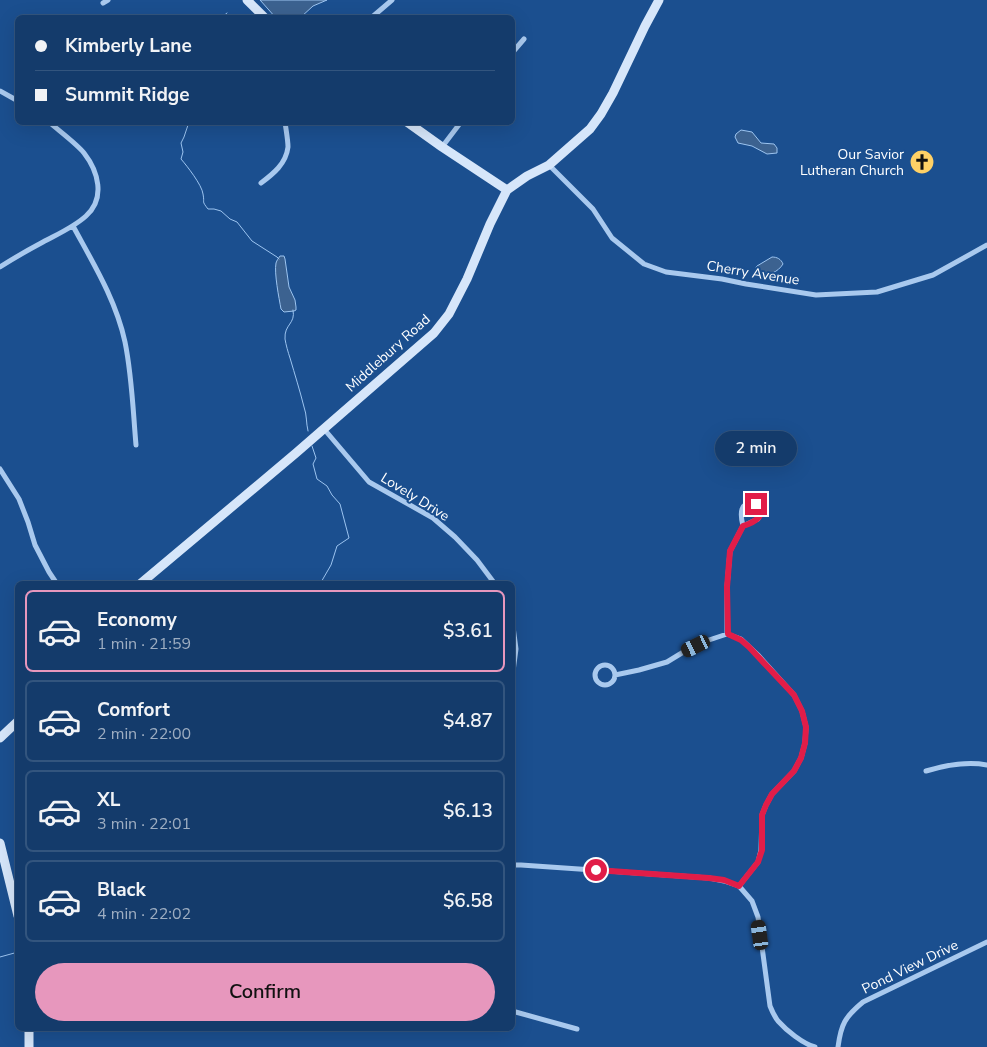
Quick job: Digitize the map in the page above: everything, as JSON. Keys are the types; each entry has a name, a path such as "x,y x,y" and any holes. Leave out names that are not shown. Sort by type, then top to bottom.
{"street":[{"path":"247,0 263,15"},
{"path":"374,15 392,0"},
{"name":"Middlebury Road","path":"144,581 434,333 449,314 467,279 490,224 507,190 549,164 590,129 614,93 659,0"},
{"path":"515,49 524,38"},
{"path":"0,91 15,99"},
{"path":"0,267 18,255 73,226 88,214 95,204 99,192 96,174 83,152 52,125"},
{"path":"261,183 276,172 286,156 288,147 285,125"},
{"path":"411,125 507,190"},
{"path":"442,147 459,125"},
{"name":"Cherry Avenue","path":"549,164 593,209 612,238 644,264 666,272 722,278 746,284 816,294 877,292 932,275 987,245"},
{"path":"73,226 103,282 125,342 136,446"},
{"name":"Lovely Drive","path":"324,428 369,482 433,518 455,537 493,581"},
{"path":"0,469 19,499 35,545 56,581"},
{"path":"728,634 727,587 730,551 743,526 742,507 750,502 756,504 760,508 758,519 743,526"},
{"path":"615,675 667,662 706,640 728,634 747,644 794,695 802,711 806,727 805,743 801,758 794,771 776,789 766,805 762,815 762,850 758,862 739,886"},
{"path":"515,642 515,656"},
{"path":"0,738 15,724"},
{"path":"926,771 947,765 987,765"},
{"path":"0,843 15,904"},
{"path":"515,865 709,878 724,880 739,886 752,901 758,917 770,1006 776,1019 791,1033 810,1046 815,1047"},
{"name":"Pond View Drive","path":"838,1047 843,1024 851,1012 863,1002 987,942"},
{"path":"515,1012 577,1029"},
{"path":"29,1031 29,1047"}],"water":[{"path":"260,0 327,0 313,6 303,15 273,15"},
{"path":"741,130 752,132 761,143 774,144 777,148 777,153 767,154 752,146 738,143 735,137"},
{"path":"280,256 284,256 285,259 289,287 295,300 296,310 294,311 284,312 281,309 276,273 276,263"},
{"path":"772,257 781,261 783,264 781,267 769,274 758,273 756,267"}],"waterway":[{"path":"188,125 181,143 183,152 181,159 200,186 208,209 221,211 237,222 252,241 279,259"},
{"path":"293,310 293,318 286,330 285,339 305,410 308,431"},
{"path":"312,446 316,458 313,464 317,479 327,486 340,504 349,538 337,546 331,565 322,581"},
{"path":"0,957 15,953"}],"place":[{"name":"Our Savior Lutheran Church","path":"922,162"}],"route":[{"path":"596,870 709,878 724,880 739,886 758,862 762,850 762,815 772,794 794,771 801,758 805,743 806,727 802,711 794,695 758,655 741,640 728,634 727,587 730,551 743,526 758,519 760,508 756,504"}]}
